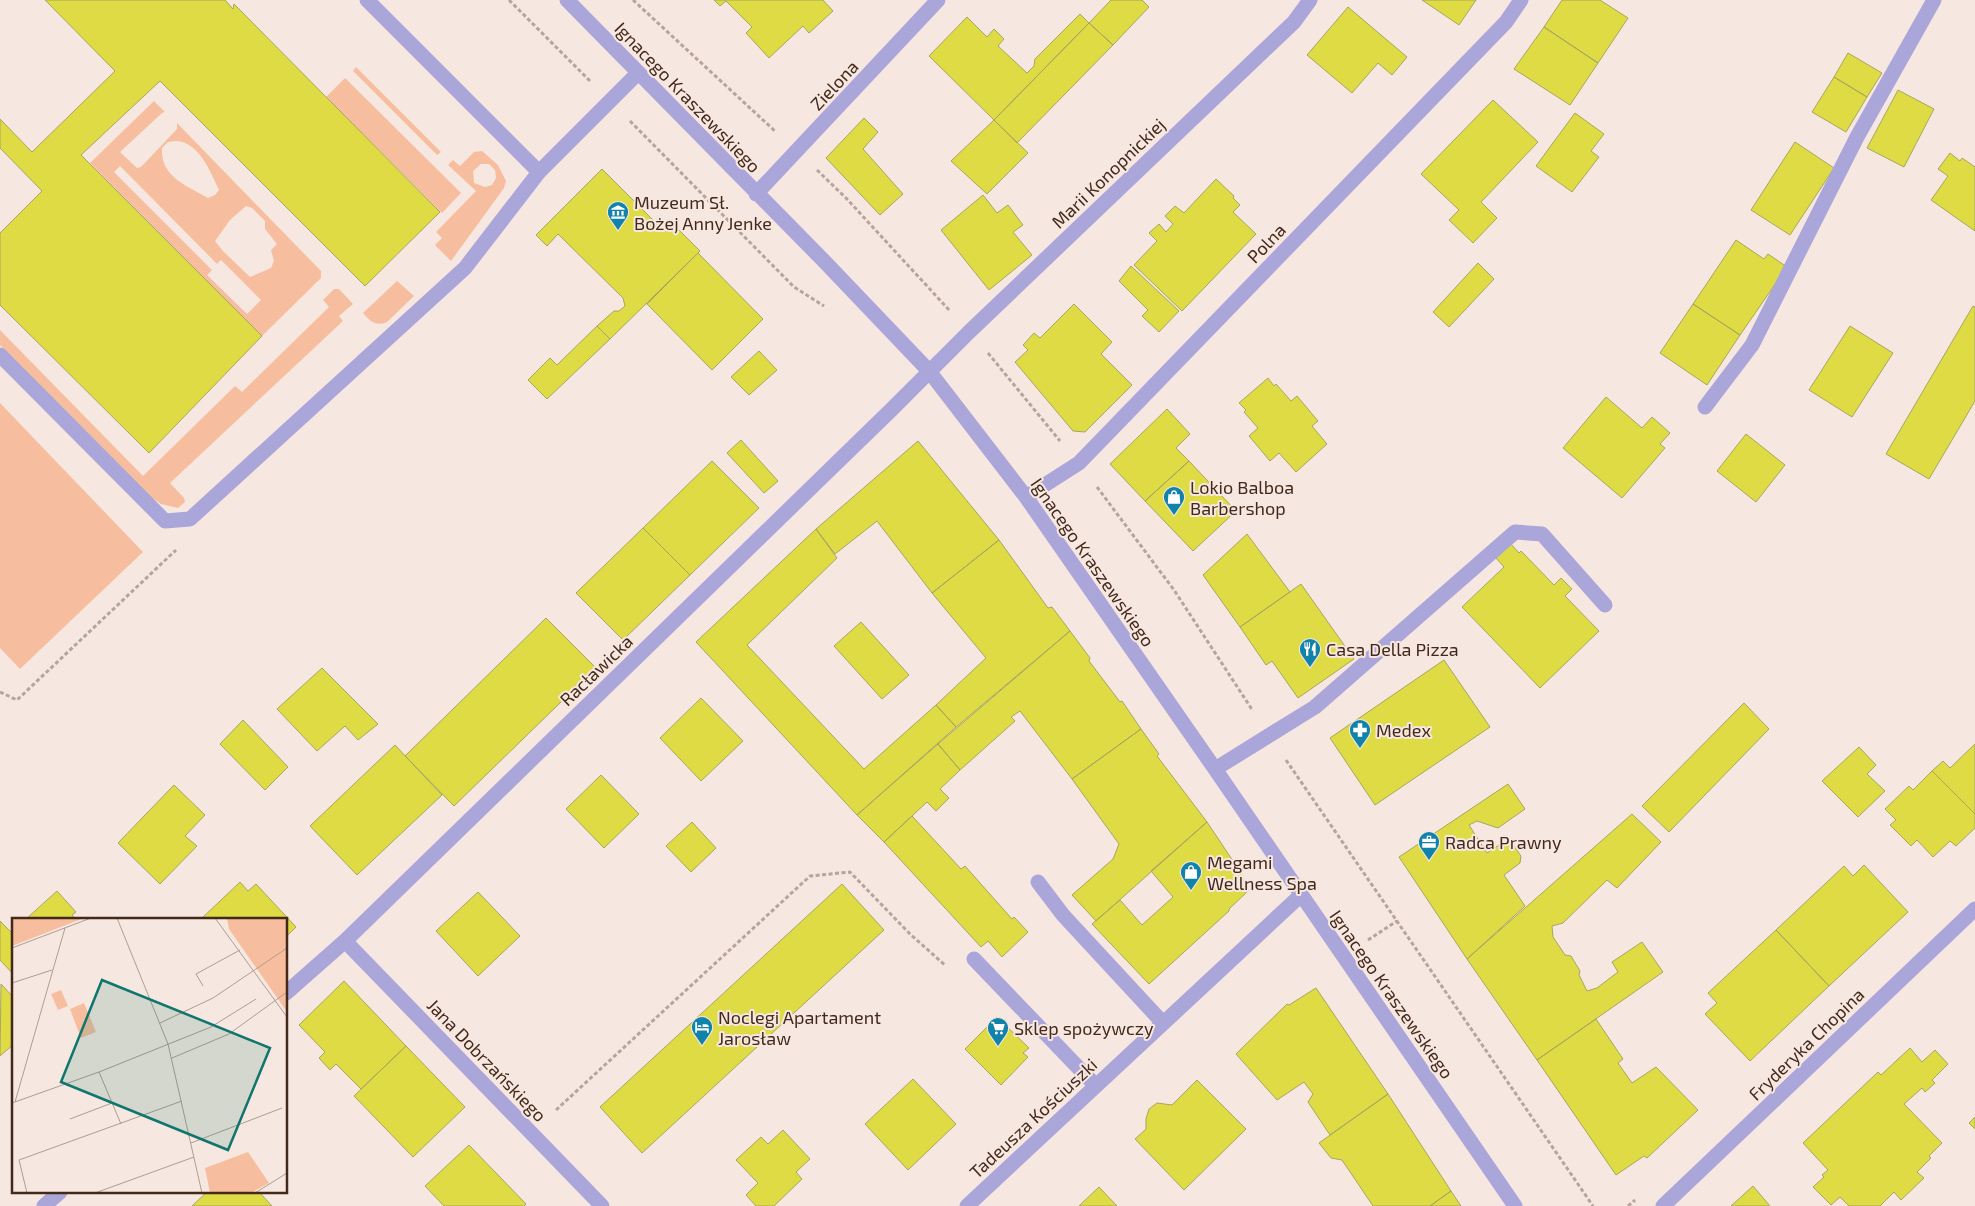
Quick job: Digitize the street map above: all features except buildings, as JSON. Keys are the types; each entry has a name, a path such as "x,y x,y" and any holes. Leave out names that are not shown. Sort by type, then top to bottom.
{"street":[{"path":"367,0 539,172"},
{"name":"Ignacego Kraszewskiego","path":"567,0 824,261 929,371 1026,497 1514,1206"},
{"name":"Zielona","path":"756,194 938,0"},
{"name":"Marii Konopnickiej","path":"929,371 1294,22 1310,0"},
{"name":"Polna","path":"1026,497 1079,463 1506,22 1521,0"},
{"path":"1705,407 1752,345 1856,137 1934,0"},
{"path":"0,354 165,521 190,519 465,268 539,172 638,73"},
{"name":"Racławicka","path":"288,991 345,941 929,371"},
{"path":"1215,769 1315,708 1515,532 1542,534 1605,605"},
{"path":"1038,882 1063,915 1163,1023"},
{"name":"Tadeusza Kościuszki","path":"967,1206 1301,895"},
{"name":"Fryderyka Chopina","path":"1663,1206 1975,909"},
{"name":"Jana Dobrzańskiego","path":"345,941 598,1205"},
{"path":"974,959 1095,1086"},
{"path":"44,1206 58,1194"}],"path":[{"path":"509,0 774,265"},
{"path":"633,0 846,198"},
{"path":"1094,483 1174,590 1269,735 1593,1206"},
{"path":"0,692 16,700 180,546 186,537 190,519"},
{"path":"556,1110 810,876 850,872 910,934 947,966"}],"shaded area":[{"path":"356,67 441,152 437,155 353,71"},
{"path":"345,78 461,193 442,213 326,97"},
{"path":"154,101 165,112 120,152 137,168 141,167 177,129 177,123 321,271 321,278 262,336 90,163","holes":["176,141 191,146 203,159 219,190 215,195 208,198 184,185 170,173 163,158 162,148 168,142","120,166 217,264 221,260 261,300 247,314 207,275 212,270 114,172","246,206 252,208 265,221 265,229 277,244 271,250 274,261 271,268 250,277 223,251 215,241 230,220"]},
{"path":"482,151 498,165 506,181 504,188 451,261 435,245 442,238 436,232 476,191 448,165 453,160 460,166 474,152","holes":["481,164 489,164 495,170 496,178 492,185 485,187 474,183 473,171"]},
{"path":"397,281 414,296 387,322 380,324 368,318 363,313"},
{"path":"334,289 339,289 353,304 339,316 343,321 170,483 184,498 185,502 178,508 161,504 145,493 0,345 0,330 143,476 235,386 242,392 329,307 323,300"},
{"path":"0,403 143,552 20,669 0,648"}],"place":[{"name":"Muzeum Sł. Bożej Anny Jenke","path":"618,231"},
{"name":"Lokio Balboa Barbershop","path":"1174,516"},
{"name":"Casa Della Pizza","path":"1310,668"},
{"name":"Medex","path":"1360,749"},
{"name":"Radca Prawny","path":"1429,861"},
{"name":"Megami Wellness Spa","path":"1191,891"},
{"name":"Noclegi Apartament Jarosław","path":"702,1046"},
{"name":"Sklep spożywczy","path":"998,1047"}]}
